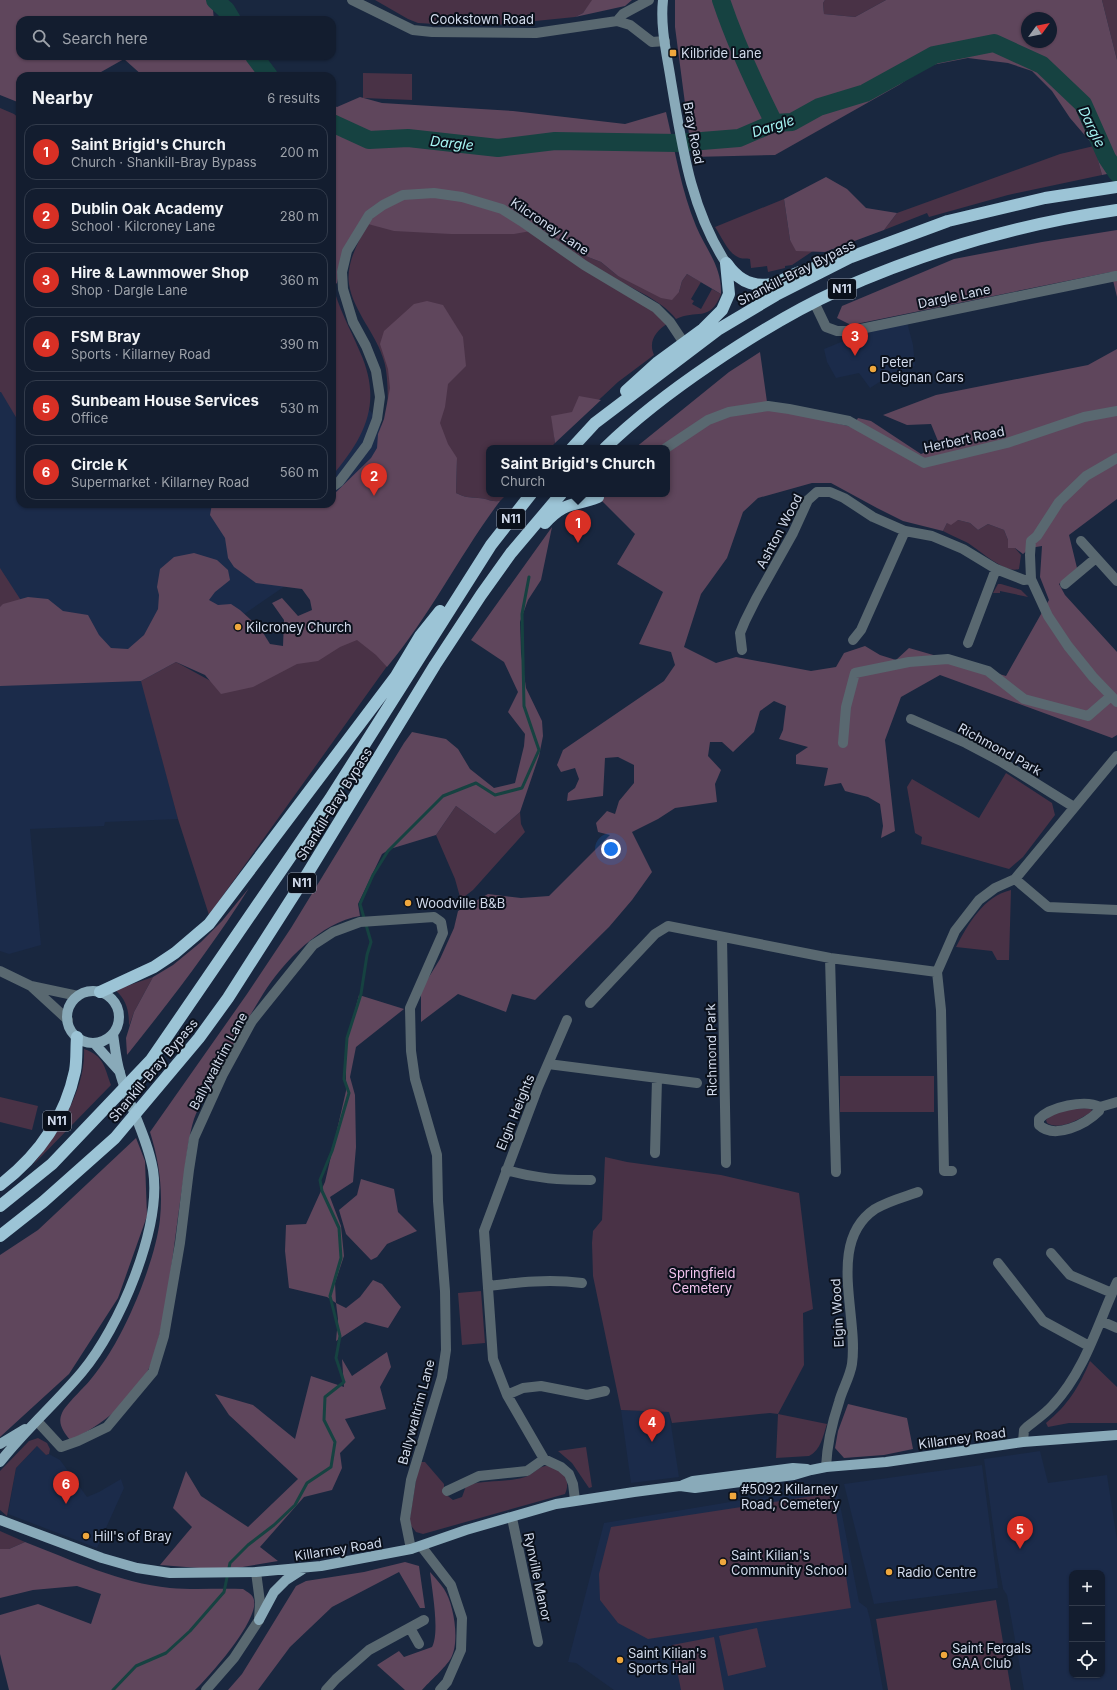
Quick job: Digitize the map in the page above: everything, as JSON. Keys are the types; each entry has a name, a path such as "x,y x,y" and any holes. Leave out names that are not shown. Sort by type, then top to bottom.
{"highway":[{"name":"Shankill-Bray Bypass","path":"575,445 595,424 718,330 776,294 852,257 948,221 1045,198 1113,187"},
{"name":"N11","path":"609,445 679,385 738,345 814,302 879,273 944,250 1018,228 1117,210"},
{"name":"N11","path":"726,263 734,274 741,279 750,283 768,285 799,272 852,257"},
{"name":"N11","path":"595,424 611,404 658,362 715,318 722,310 728,301 730,288 726,263"},
{"name":"N11","path":"619,445 667,403 728,357 738,345"},
{"name":"Shankill-Bray Bypass","path":"0,1206 52,1164 151,1060 330,799 491,545 529,497"},
{"name":"Shankill-Bray Bypass","path":"0,1236 43,1202 115,1138 199,1038 228,998 481,595 511,553 558,497"},
{"name":"N11","path":"298,888 321,864 459,641 502,576 537,532 559,509 570,504 591,500 594,497"},
{"name":"N11","path":"100,992 154,967 175,953 209,924 396,676 420,636 491,545"},
{"name":"N11","path":"0,1185 38,1150 55,1124 66,1099 75,1070 77,1037"}],"main road":[{"name":"Bray Road","path":"662,0 665,41 680,133 690,182 708,234 726,263"},
{"path":"88,991 100,992 113,1000 117,1007 119,1022 113,1034 106,1040 94,1043 88,1042 77,1037 71,1030 68,1020 68,1011 71,1004 78,996 88,991"},
{"path":"0,1462 83,1371 105,1338 127,1294 143,1253 154,1198 153,1172 147,1142 120,1072 113,1034"},
{"path":"94,1043 120,1072"},
{"path":"0,1444 37,1421"},
{"name":"Killarney Road","path":"0,1520 102,1558 137,1568 170,1573 243,1573 305,1568 364,1559 411,1549 466,1530 575,1500 680,1486 695,1488 794,1476 826,1467 886,1462 1023,1442 1117,1435"},
{"path":"259,1620 274,1592 286,1580 305,1568"}],"street":[{"name":"Cookstown Road","path":"352,0 413,30 432,32 536,33 617,21 623,14 649,0"},
{"path":"617,21 630,26 652,42 665,41"},
{"name":"Kilcroney Lane","path":"336,484 367,445 377,419 380,398 376,371 366,346 353,322 343,289 342,272 348,251 369,215 383,205 404,195 434,193 462,196 502,209 584,266 656,308 670,322 684,343"},
{"name":"Dargle Lane","path":"814,302 826,328 837,331 851,331 1116,276"},
{"name":"Herbert Road","path":"670,445 708,420 729,412 768,406 849,421 924,463 1007,443 1084,417 1117,411"},
{"path":"843,743 846,707 855,673 909,662 948,659 988,671 1024,699 1088,716 1114,699 1089,672 1057,632 1045,611 1031,579 1030,555 1031,541 1037,536 1059,502 1086,476 1117,458"},
{"name":"Ashton Wood","path":"742,650 740,633 745,621 793,534 804,509 812,495 817,492 830,492 844,498 873,517 905,531 932,536 963,550 996,569 1024,580 1031,579"},
{"path":"853,640 864,623 905,531"},
{"path":"1082,542 1117,582"},
{"path":"1065,584 1096,558"},
{"path":"968,643 996,569"},
{"name":"Richmond Park","path":"911,719 993,758 1074,806"},
{"path":"952,1170 944,1171 941,1010 937,972 955,931 979,900 995,888 1015,879 1117,756"},
{"path":"1015,879 1048,907 1117,910"},
{"name":"Ballywaltrim Lane","path":"37,1421 61,1447 78,1442 107,1426 153,1372 164,1336 180,1242 188,1170 194,1138 201,1120 244,1035 273,993 313,945 333,932 360,922 434,917 441,922 443,933 410,1008 411,1051 415,1079 437,1155 438,1201 445,1291 446,1350 442,1377 411,1480 405,1519 411,1549"},
{"path":"590,1002 655,934 668,926 830,958 937,972"},
{"name":"Richmond Park","path":"722,937 726,1163"},
{"path":"830,958 836,1172"},
{"path":"0,971 32,986 78,996"},
{"path":"32,986 68,1020"},
{"name":"Elgin Heights","path":"544,1458 507,1395 493,1359 484,1231 506,1170 567,1020"},
{"name":"Elgin Heights","path":"548,1064 697,1083"},
{"path":"655,1153 657,1079"},
{"path":"1100,1107 1099,1111 1095,1115 1064,1130 1052,1132 1043,1129 1039,1125 1039,1119 1044,1114 1066,1106 1094,1104 1100,1107 1117,1102"},
{"name":"Elgin Heights","path":"506,1170 527,1176 551,1180 591,1180"},
{"name":"Elgin Wood","path":"826,1467 826,1450 839,1402 852,1366 853,1345 847,1273 848,1255 853,1236 859,1223 875,1209 918,1192"},
{"path":"1051,1253 1070,1275 1112,1293"},
{"path":"998,1263 1043,1321 1089,1346"},
{"path":"488,1286 550,1281 582,1283"},
{"path":"1023,1442 1024,1430 1052,1406 1068,1387 1077,1372 1101,1321 1117,1282"},
{"path":"1101,1321 1117,1328"},
{"path":"507,1395 523,1388 541,1386 587,1395 605,1391"},
{"path":"447,1491 479,1476 527,1471 544,1458 561,1467 569,1474 573,1484 575,1500"},
{"name":"Rynville Manor","path":"512,1518 538,1642"},
{"path":"421,1546 451,1585 462,1618 461,1650 447,1682 440,1690"},
{"path":"206,1690 234,1658 259,1620 260,1602 256,1572"},
{"path":"326,1690 336,1679 369,1650 424,1620"},
{"path":"410,1628 419,1644"}],"shaded area":[{"path":"0,0 212,0 214,16 16,16 16,60 122,60 101,72 16,72 16,101 0,95"},
{"path":"592,0 632,0 625,6 575,17 583,13"},
{"path":"675,0 825,0 823,3 824,14 855,17 886,0 1102,0 1117,60 1117,172 1102,175 1094,146 1070,118 1052,91 1032,71 1008,63 968,58 927,66 899,85 775,155 692,157 675,27"},
{"path":"125,60 247,60 258,72 139,72"},
{"path":"360,97 382,103 513,111 625,124 666,112 686,198 700,235 713,258 721,284 721,294 687,274 682,281 679,292 672,300 661,298 618,276 601,262 588,257 542,229 514,234 451,234 394,231 368,224 345,250 336,284 337,107"},
{"path":"826,177 847,189 866,208 897,213 884,230 825,252 796,251 790,240 784,199"},
{"path":"1117,230 1117,297 1111,272 851,325 837,318 842,306 954,259 1042,242"},
{"path":"427,301 443,305 463,337 466,366 448,384 445,407 440,423 448,444 457,458 456,493 467,497 500,501 485,521 417,627 387,667 376,655 357,640 340,647 318,661 297,664 253,687 221,694 205,675 176,662 141,681 0,686 0,607 3,604 28,597 48,599 63,611 88,615 99,635 111,648 128,649 144,635 158,609 159,595 157,587 160,569 174,557 194,553 217,560 228,570 230,580 215,592 209,600 218,605 231,604 260,628 270,644 283,646 284,620 272,603 282,598 298,616 312,610 310,600 302,589 256,583 234,567 228,558 225,538 210,515 211,508 336,508 336,492 371,458 377,448 378,434 384,419 390,388 388,369 380,344 384,331 414,304"},
{"path":"907,322 913,345 915,366 892,374 870,388 859,373 836,378 827,362 824,349 868,331"},
{"path":"336,328 365,404 428,488 161,671 142,681 178,819 105,822 104,826 30,829 41,945 9,954 0,951 0,349 16,348 16,508 336,508"},
{"path":"1117,349 1117,499 1069,535 1077,568 1059,584 1065,595 1117,652 1117,735 1112,738 940,675 901,697 885,740 895,831 881,838 883,826 880,804 868,797 845,791 841,783 824,786 828,768 796,764 796,755 808,747 779,739 783,730 786,706 774,701 760,711 754,732 733,752 722,742 710,742 708,756 721,770 715,784 717,802 675,808 658,819 632,832 652,872 632,900 609,927 535,1000 512,994 506,1012 458,994 421,1022 421,990 440,959 454,928 458,911 488,894 521,898 549,896 610,835 598,832 596,823 607,811 615,814 619,801 634,783 634,765 618,757 605,758 603,796 567,801 568,793 575,788 579,779 575,768 561,772 557,765 563,750 664,681 675,665 671,652 639,644 663,592 617,564 635,534 598,497 670,497 670,445 639,445 729,372 760,352 767,402 815,418 852,427 858,418 871,421 921,454 940,446 931,424 907,425 883,415 936,395 1088,365","holes":["812,483 831,483 903,521 943,531 947,523 951,525 958,520 970,523 978,530 988,524 1004,530 1008,540 1008,548 1015,548 1023,554 1030,548 1042,546 1040,577 1049,600 1006,676 909,648 896,660 880,655 865,646 844,653 836,667 811,671 736,657 716,663 684,647 701,594 727,558 743,512 758,498"]},
{"path":"579,396 601,400 555,443 551,416 572,412"},
{"path":"552,527 541,580 528,600 520,622 521,653 526,688 542,721 543,736 539,756 520,812 495,834 456,806 436,835 390,849 382,854 358,904 360,916 331,926 317,935 292,957 271,982 237,1038 200,1105 194,1119 188,1144 164,1313 150,1366 136,1389 117,1410 94,1427 70,1440 60,1421 62,1413 67,1405 95,1374 115,1343 124,1327 140,1290 153,1252 160,1219 161,1186 156,1154 150,1132 247,994 291,928 404,743 412,732 446,739 458,749 470,769 494,788 515,783 524,746 525,734 508,712 518,692 504,662 471,640"},
{"path":"249,888 190,973 127,1055 126,1038 134,1012 153,977 173,965 201,942 222,921"},
{"path":"359,995 404,1009 356,1047 350,1077 355,1095 356,1147 353,1182 330,1197 341,1226 344,1256 335,1283 336,1303 327,1297 289,1288 285,1251 286,1225 306,1224 325,1182 346,1091 346,1044"},
{"path":"136,1138 145,1161 147,1216 118,1298 69,1374 0,1437 0,1255 38,1230"},
{"path":"361,1179 394,1189 398,1212 417,1231 387,1244 377,1257 371,1260 346,1234 339,1210 357,1195"},
{"path":"373,1280 382,1284 401,1307 388,1328 365,1322 336,1341 338,1319 336,1303 346,1308 360,1297"},
{"path":"387,1352 391,1367 380,1387 386,1409 345,1419 355,1438 340,1453 342,1468 332,1490 304,1497 260,1547 278,1561 225,1570 160,1565 192,1527 173,1508 186,1471 201,1496 248,1527 298,1479 229,1415 215,1394 253,1405 295,1439 311,1376 344,1387 342,1359 352,1376"},
{"path":"848,1404 907,1418 913,1449 884,1455 844,1458 835,1448 838,1431"},
{"path":"621,1410 669,1412 679,1477 631,1483"},
{"path":"37,1446 46,1455 49,1454 60,1460 87,1497 121,1479 124,1488 97,1548 8,1514 16,1468"},
{"path":"1040,1451 1048,1483 1107,1475 1117,1540 1117,1690 1024,1690 1007,1595 1003,1589 984,1459"},
{"path":"982,1465 998,1588 874,1604 844,1484"},
{"name":"Saint Kilian's Community School","path":"837,1489 859,1602 867,1608 870,1619 883,1690 614,1690 576,1663 568,1662 604,1523 730,1502"},
{"path":"25,1542 96,1570 151,1585 179,1589 243,1589 252,1596 254,1600 254,1609 241,1634 222,1661 195,1690 9,1690 0,1654 0,1615 38,1604 91,1624 101,1594 77,1586 33,1590 0,1598 0,1549 9,1549"},
{"path":"405,1562 419,1566 425,1608 420,1608 399,1572 332,1607 290,1647 258,1690 228,1690 242,1674 296,1586 306,1581 364,1572"},
{"path":"430,1572 444,1589 451,1604 455,1623 454,1651 445,1666 422,1690 405,1690 377,1665 399,1651 404,1657 432,1647 435,1621"}],"green space":[{"path":"375,0 593,0 583,13 575,17 496,25 452,25 418,23"},
{"path":"825,0 886,0 855,17 824,14 823,3"},
{"path":"1102,0 1117,0 1117,60"},
{"path":"363,73 412,74 412,100 363,98"},
{"path":"0,108 16,116 16,417 0,392"},
{"path":"1094,146 1102,175 1008,195 929,217 927,213 884,230 897,213 1060,154"},
{"path":"784,199 790,240 799,250 813,251 792,265 785,266 785,268 768,272 767,266 751,268 750,259 740,258 732,253 715,227"},
{"path":"368,224 529,230 654,312 667,324 656,333 654,337 652,350 654,355 618,382 587,411 552,417 555,443 553,445 486,445 486,497 504,497 500,501 462,496 456,493 457,458 372,462 385,424 388,399 386,373 381,351 355,304 349,284 349,268 360,238"},
{"path":"537,229 542,229 588,257 601,262 618,276 679,292 682,281 687,274 701,282 691,299 694,301 692,304 701,309 712,289 721,294 717,303 707,312 683,316 676,319 661,305 639,291 596,269"},
{"path":"336,294 367,370 370,387 370,403 367,418 354,447 336,471"},
{"path":"958,520 970,523 978,530 988,524 1004,530 1008,540 1021,555 1019,569 1013,570 1006,568 966,542 943,531 947,523"},
{"path":"0,568 22,602 0,619"},
{"path":"998,584 1021,590 1028,597 1000,591 1000,593 993,593"},
{"path":"353,624 390,662 209,915 178,819 141,681 176,662 218,685"},
{"path":"1006,773 1052,803 1055,815 1023,857 1009,869 921,844 922,837 915,833 907,787 912,779 979,818"},
{"path":"456,806 495,834 520,812 521,824 525,832 473,890 447,910 460,897 455,879 436,835"},
{"path":"1011,890 1009,960 997,960 992,951 956,947 978,912 993,898 1001,893"},
{"path":"153,977 134,1012 129,1026 125,1002 115,990"},
{"path":"84,1049 96,1055 102,1062 111,1085 32,1166 60,1126 75,1096 83,1065"},
{"path":"840,1076 934,1076 934,1112 840,1112"},
{"path":"0,1097 38,1106 32,1130 0,1122"},
{"path":"1089,1108 1092,1110 1091,1112 1076,1121 1064,1125 1052,1125 1047,1123 1046,1120 1050,1116 1060,1111"},
{"name":"Springfield Cemetery","path":"605,1157 627,1162 721,1175 799,1193 813,1309 803,1313 804,1365 778,1414 770,1413 672,1423 669,1412 621,1410 593,1276 593,1231 602,1220"},
{"path":"481,1291 485,1343 462,1345 458,1293"},
{"path":"1090,1361 1117,1387 1117,1423 1069,1423 1048,1427 1046,1423 1061,1409 1072,1395 1082,1379"},
{"path":"778,1414 827,1424 821,1442 813,1453 809,1456 776,1458"},
{"path":"38,1438 47,1443 50,1449 49,1454 46,1455 37,1446 16,1468 7,1516 0,1510 0,1471 29,1441"},
{"path":"586,1447 592,1487 589,1488 572,1463 558,1451"},
{"path":"419,1462 425,1462 444,1484 444,1493 453,1500 462,1497 466,1486 481,1482 518,1479 530,1475 545,1466 563,1471 567,1488 565,1494 423,1534 416,1532 409,1523"},
{"path":"833,1493 851,1608 648,1639 618,1623 600,1600 599,1574 611,1527"},
{"path":"0,1531 25,1542 9,1549 0,1549"},
{"name":"Saint Fergals GAA Club","path":"996,1600 1011,1690 888,1690 876,1619"},
{"path":"757,1628 766,1667 728,1676 719,1636"},
{"path":"714,1637 724,1690 681,1690 672,1645"}],"waterway":[{"name":"Dargle","path":"215,0 226,10 230,16"},
{"path":"721,0 745,62 774,123"},
{"name":"Dargle","path":"336,125 369,140 408,138 498,148 555,141 677,143 739,138 774,123 792,122 819,107 865,93 934,55 994,43 1042,65 1083,104 1107,158 1117,173"},
{"name":"Dargle","path":"257,60 266,72"},
{"path":"113,1690 136,1666 166,1653 190,1631 224,1592 230,1563 248,1545 274,1525 295,1505 307,1483 331,1467 335,1442 324,1420 325,1397 344,1382 336,1358 340,1336 330,1296 341,1258 339,1228 322,1191 320,1180 332,1151 349,1093 344,1079 347,1038 361,994 367,955 371,942 360,904 373,875 388,851 443,796 476,783 495,795 522,788 539,750 524,706 522,614 529,577"}],"place":[{"name":"Kilbride Lane","path":"673,53"},
{"name":"Hire & Lawnmower Shop","path":"855,356"},
{"name":"Peter Deignan Cars","path":"873,369"},
{"name":"Dublin Oak Academy","path":"374,496"},
{"name":"Saint Brigid's Church","path":"578,543"},
{"name":"Kilcroney Church","path":"238,627"},
{"name":"Woodville B&B","path":"408,903"},
{"name":"FSM Bray","path":"652,1442"},
{"name":"#5092 Killarney Road, Cemetery","path":"733,1496"},
{"name":"Circle K","path":"66,1504"},
{"name":"Hill's of Bray","path":"86,1536"},
{"name":"Sunbeam House Services","path":"1020,1549"},
{"name":"Saint Kilian's Community School","path":"723,1562"},
{"name":"Radio Centre","path":"889,1572"},
{"name":"Saint Fergals GAA Club","path":"944,1655"},
{"name":"Saint Kilian's Sports Hall","path":"620,1660"}]}
